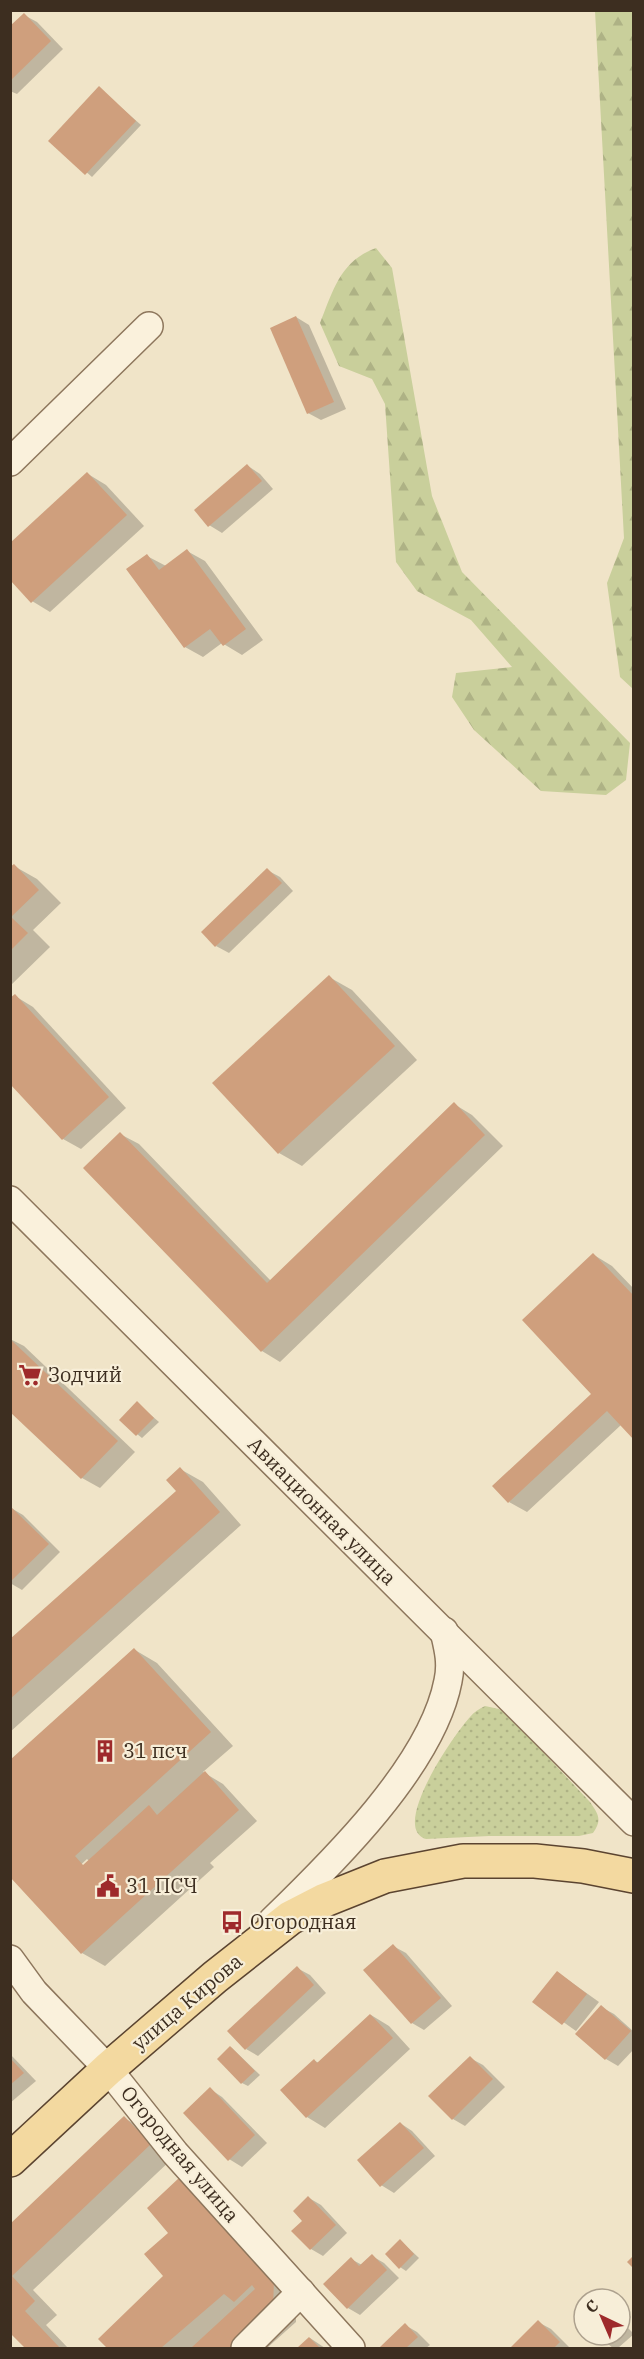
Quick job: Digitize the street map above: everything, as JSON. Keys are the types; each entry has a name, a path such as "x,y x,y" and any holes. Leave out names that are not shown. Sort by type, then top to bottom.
{"main road":[{"name":"улица Кирова","path":"10,2160 108,2069 215,1977 290,1918 325,1900 385,1876 463,1862 535,1861 583,1866 633,1876"}],"street":[{"path":"10,462 149,326"},
{"name":"Авиационная улица","path":"10,1200 633,1822"},
{"path":"215,1977 329,1865 365,1824 402,1776 427,1736 443,1701 449,1679 450,1657 444,1631"},
{"name":"Огородная улица","path":"10,1959 34,1992 108,2069 175,2153 351,2349"},
{"path":"245,2349 301,2292"}],"green space":[{"path":"595,11 633,11 633,689 620,677 607,583 624,538"},
{"path":"376,248 392,268 432,496 462,572 630,743 626,780 606,795 541,791 474,730 452,697 456,673 512,667 471,620 417,591 396,562 385,404 372,379 339,366 320,323 339,278 354,261"},
{"path":"485,1706 499,1709 510,1717 590,1802 598,1817 598,1824 593,1833 579,1836 426,1839 417,1831 415,1818 428,1780 462,1726 473,1714"}],"building":[{"path":"24,13 51,41 10,81 10,26"},
{"path":"99,86 136,121 85,175 48,141"},
{"path":"296,316 334,402 307,414 270,328"},
{"path":"247,464 262,481 208,527 194,510"},
{"path":"87,472 127,515 31,603 10,580 10,543"},
{"path":"187,549 246,629 223,646 210,629 184,648 126,569 147,554 159,570"},
{"path":"14,864 39,890 11,917 28,933 10,951 10,867"},
{"path":"267,868 282,883 215,947 201,932"},
{"path":"329,975 395,1046 278,1154 212,1083"},
{"path":"15,994 109,1097 62,1140 10,1084 10,998"},
{"path":"454,1102 485,1135 261,1352 83,1168 120,1132 267,1283"},
{"path":"593,1253 634,1296 634,1440 607,1411 508,1503 492,1486 591,1394 522,1320"},
{"name":"Зодчий","path":"10,1339 118,1441 81,1479 10,1412"},
{"path":"137,1401 154,1418 136,1436 119,1420"},
{"path":"180,1467 220,1512 10,1699 10,1639 176,1491 166,1480"},
{"path":"10,1506 49,1544 10,1582"},
{"path":"134,1648 211,1732 75,1856 83,1865 149,1805 157,1815 205,1771 239,1810 81,1954 10,1877 10,1760"},
{"path":"393,1944 441,1998 411,2024 363,1970"},
{"path":"297,1966 314,1985 245,2050 227,2031"},
{"path":"557,1971 587,1994 562,2025 532,2002"},
{"path":"601,2005 631,2031 605,2060 575,2034"},
{"path":"370,2014 393,2038 306,2118 280,2090 314,2059 317,2063"},
{"path":"230,2046 255,2071 241,2084 217,2059"},
{"path":"470,2056 493,2079 452,2120 428,2096"},
{"path":"10,2058 24,2073 10,2085"},
{"path":"210,2087 255,2135 228,2161 183,2113"},
{"path":"124,2116 151,2144 12,2276 35,2301 25,2311 60,2348 25,2348 10,2333 10,2224"},
{"path":"400,2122 424,2148 380,2187 357,2160"},
{"path":"180,2177 274,2279 273,2309 231,2348 191,2348 255,2289 252,2285 234,2302 224,2294 161,2348 107,2348 98,2339 163,2276 144,2254 168,2233 147,2208"},
{"path":"308,2196 336,2225 310,2250 291,2231 302,2221 293,2211"},
{"path":"400,2239 414,2254 399,2269 385,2254"},
{"path":"372,2254 387,2270 347,2309 323,2284 351,2257 359,2266"},
{"path":"634,2255 634,2269 627,2262"},
{"path":"538,2320 560,2342 554,2348 511,2347"},
{"path":"405,2323 418,2337 406,2348 380,2347"},
{"path":"309,2337 320,2348 297,2348"}],"place":[{"name":"Зодчий","path":"30,1375"},
{"name":"31 псч","path":"105,1751"},
{"name":"31 ПСЧ","path":"108,1886"},
{"name":"Огородная","path":"232,1922"}]}
